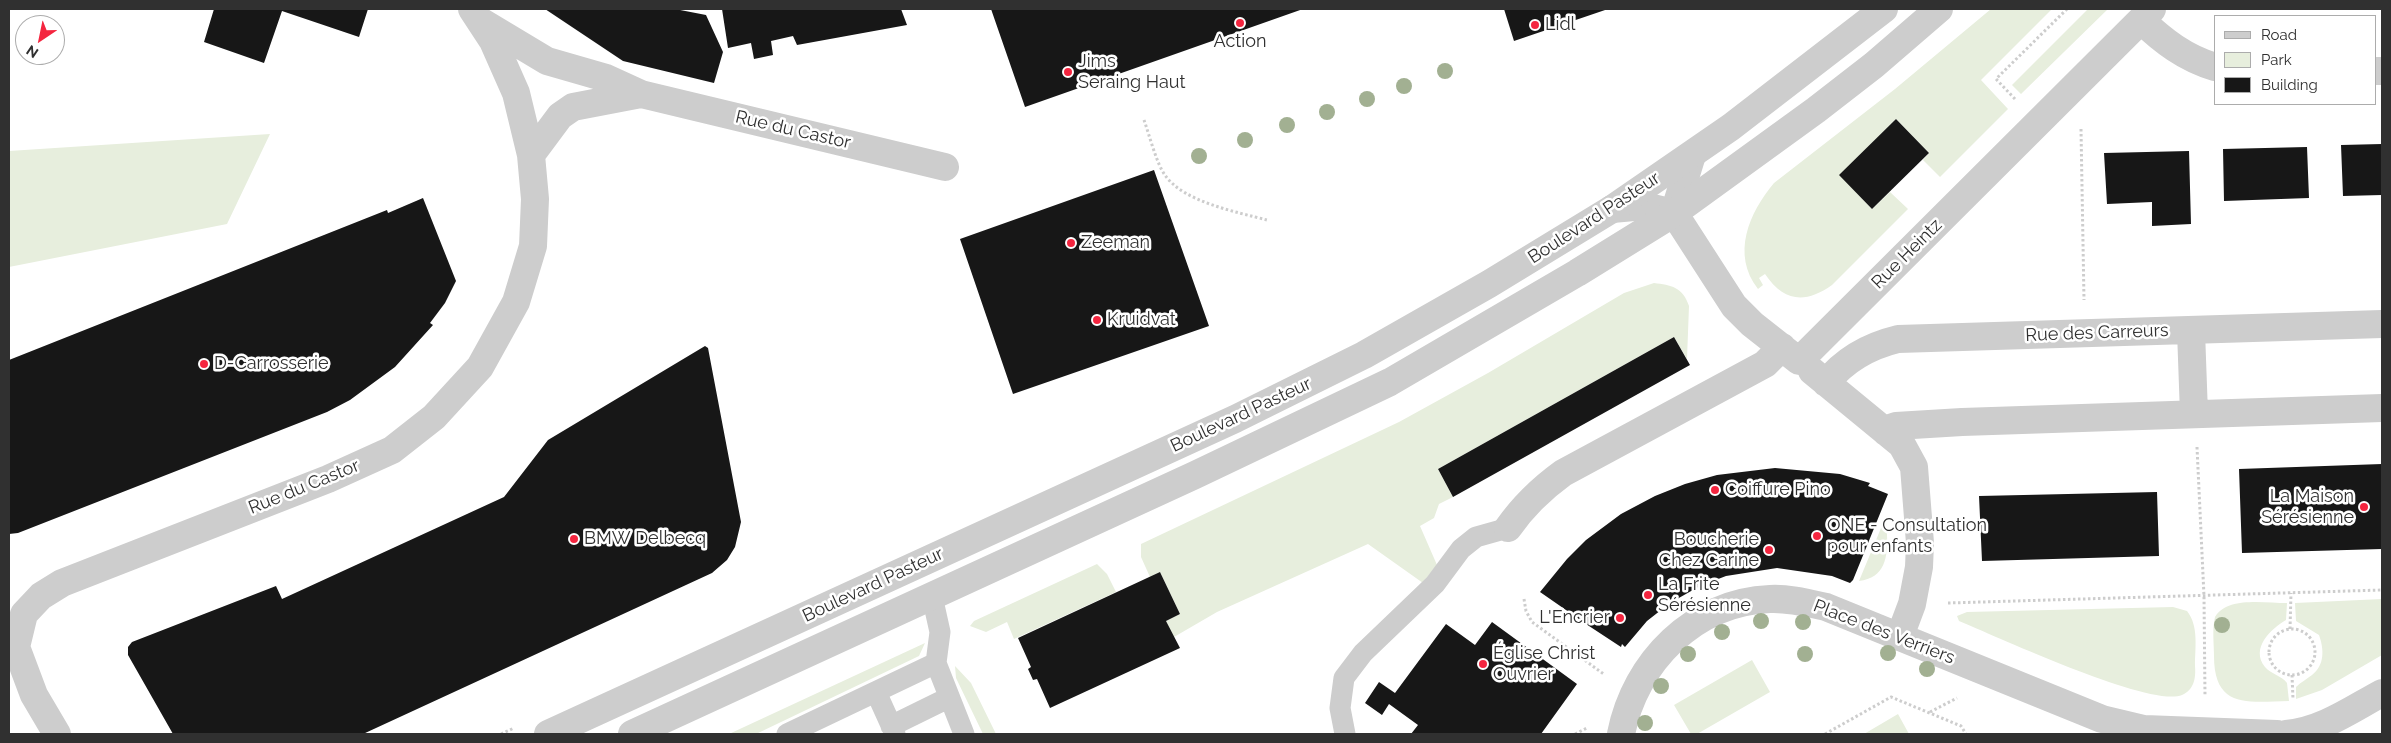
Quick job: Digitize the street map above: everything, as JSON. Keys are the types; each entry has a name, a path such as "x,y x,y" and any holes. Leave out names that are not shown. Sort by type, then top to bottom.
{"street":[{"name":"Boulevard Pasteur","path":"548,734 1300,387 1428,320 1612,209 1692,155 1789,84 1884,9"},
{"name":"Boulevard Pasteur","path":"644,732 1390,382 1577,274 1674,213 1816,110 1874,65 1939,9"},
{"path":"2147,14 2160,38 2178,51 2199,62 2214,67"},
{"name":"Rue Heintz","path":"1508,528 1522,507 1542,488 1563,473 1736,378 1791,354 2147,14"},
{"name":"Rue du Castor","path":"476,15 547,61 606,78 641,94 944,166"},
{"name":"Rue du Castor","path":"57,734 34,695 12,642 24,614 41,596 62,583 336,476 392,450 434,417 480,367 516,302 533,246 536,198 531,155 516,93 493,41 476,15"},
{"path":"547,61 536,64 525,72 516,93 524,104 536,111 547,115 560,116"},
{"name":"Rue du Castor","path":"531,155 560,116 573,107 641,94"},
{"path":"1674,213 1692,155"},
{"path":"1612,209 1645,206 1674,213 1734,306 1752,324 1826,382 1902,446 1914,467 1918,502 1919,567 1912,604 1900,636"},
{"name":"Rue des Carreurs","path":"1826,382 1836,370 1864,350 1898,339 2382,324"},
{"path":"2191,331 2194,414"},
{"path":"1886,432 1896,426 1962,422 2382,408"},
{"name":"Place des Verriers","path":"1621,734 1632,694 1645,672 1661,651 1677,635 1698,621 1724,609 1739,604 1769,599 1798,600 1826,607 2102,719 2141,732 2277,734"},
{"path":"2286,734 2305,733 2382,693"}],"lane":[{"path":"1345,734 1340,708 1344,678 1364,653 1435,584 1461,549 1476,537 1508,528"},
{"path":"932,596 940,632 936,663 948,698 964,734"},
{"path":"787,734 936,663"},
{"path":"876,692 893,730 948,698"}],"path":[{"path":"2020,106 1996,79 2067,9"},
{"path":"1144,120 1164,175 1176,186 1189,195 1267,220"},
{"path":"2080,124 2084,308"},
{"path":"2197,441 2204,596 2205,702"},
{"path":"1948,604 2382,590"},
{"path":"2290,629 2291,593"},
{"path":"1524,599 1526,611 1532,622 1610,678"},
{"path":"2290,629 2305,634 2314,645 2315,652 2311,666 2299,674 2292,675 2285,674 2274,665 2269,652 2274,639 2290,629"},
{"path":"2292,675 2293,705"},
{"path":"1929,712 1964,694"},
{"path":"1825,734 1891,697 1961,726 1966,734"}],"green space":[{"path":"1991,9 2052,9 1981,80 2008,109 1940,177 1923,160 1929,153 1896,119 1840,175 1872,209 1890,192 1908,209 1832,285 1822,291 1804,297 1787,295 1772,283 1765,274 1759,278 1763,285 1758,289 1750,276 1746,262 1746,234 1757,207 1774,183 1895,89"},
{"path":"2088,9 2108,9 2021,94 2012,85"},
{"path":"270,134 227,224 9,267 9,151"},
{"path":"1654,283 1676,288 1683,295 1689,306 1687,359 1674,337 1438,469 1453,497 1439,504 1434,518 1420,526 1437,565 1423,583 1368,544 1217,612 1174,637 1166,621 1180,614 1160,572 1150,577 1141,557 1141,544 1399,422 1488,373 1624,293"},
{"path":"1886,516 1887,551 1883,565 1874,576 1859,581"},
{"path":"1097,564 1107,574 1116,592 1014,639 1007,622 986,632 970,626 974,621"},
{"path":"2382,599 2382,655 2322,690 2296,699 2296,687 2316,671 2321,662 2322,646 2319,635 2296,621 2295,603"},
{"path":"2237,603 2287,603 2286,620 2274,628 2264,640 2260,653 2265,667 2287,683 2289,701 2247,701 2236,699 2227,694 2220,686 2216,673 2213,636 2215,617 2221,610"},
{"path":"2173,607 2187,611 2193,623 2196,637 2195,675 2192,687 2186,693 2165,696 2108,682 2073,669 1959,621 1957,616 1967,612"},
{"path":"925,643 919,656 756,734 729,734"},
{"path":"1752,660 1770,692 1697,734 1691,734 1674,705"},
{"path":"955,666 971,683 996,734 983,734 956,678"},
{"path":"1898,714 1909,734 1864,734"}],"building":[{"path":"214,9 368,9 359,37 282,11 264,63 204,42"},
{"path":"545,9 675,9 706,15 723,52 714,83 623,61"},
{"path":"722,9 901,9 907,25 797,45 793,36 771,41 773,55 754,59 751,43 728,48"},
{"name":"Jims Seraing Haut","path":"991,9 1303,9 1025,107"},
{"name":"Lidl","path":"1504,9 1608,9 1514,41"},
{"path":"1896,119 1929,153 1872,209 1839,175"},
{"path":"2382,144 2382,195 2343,196 2341,145"},
{"path":"2307,147 2309,198 2224,201 2223,149"},
{"path":"2189,151 2191,224 2152,226 2152,202 2107,204 2104,153"},
{"path":"1154,170 1209,326 1013,394 960,239"},
{"name":"D-Carrosserie","path":"423,198 456,281 445,303 430,323 433,325 395,367 350,400 327,412 18,533 9,534 9,360 387,210 388,213"},
{"path":"1674,337 1690,365 1453,497 1438,469"},
{"name":"BMW Delbecq","path":"705,346 708,348 741,522 735,547 727,560 712,573 363,734 173,734 128,655 128,647 132,642 276,586 282,599 504,497 548,440"},
{"path":"2382,464 2382,549 2242,553 2239,469"},
{"path":"1775,468 1840,474 1870,483 1868,486 1888,494 1853,580 1850,583 1832,576 1777,568 1726,576 1700,586 1670,603 1647,621 1625,647 1622,644 1621,647 1540,592 1567,559 1586,540 1621,514 1655,496 1685,484 1717,475"},
{"path":"2157,492 2159,556 1982,561 1979,496"},
{"path":"1160,572 1180,614 1166,621 1180,648 1050,708 1037,679 1033,680 1028,669 1031,667 1018,638"},
{"name":"Église Christ Ouvrier","path":"1492,622 1577,684 1541,734 1411,734 1418,725 1389,704 1382,715 1365,703 1379,682 1395,693 1446,624 1475,645"}],"place":[{"name":"Action","path":"1240,23"},
{"name":"Lidl","path":"1535,25"},
{"name":"Jims Seraing Haut","path":"1068,72"},
{"name":"Zeeman","path":"1071,243"},
{"name":"Kruidvat","path":"1097,320"},
{"name":"D-Carrosserie","path":"204,364"},
{"name":"Coiffure Pino","path":"1715,490"},
{"name":"La Maison Sérésienne","path":"2364,507"},
{"name":"ONE - Consultation pour enfants","path":"1817,536"},
{"name":"BMW Delbecq","path":"574,539"},
{"name":"Boucherie Chez Carine","path":"1769,550"},
{"name":"La Frite Sérésienne","path":"1648,595"},
{"name":"L'Encrier","path":"1620,618"},
{"name":"Église Christ Ouvrier","path":"1483,664"}]}
